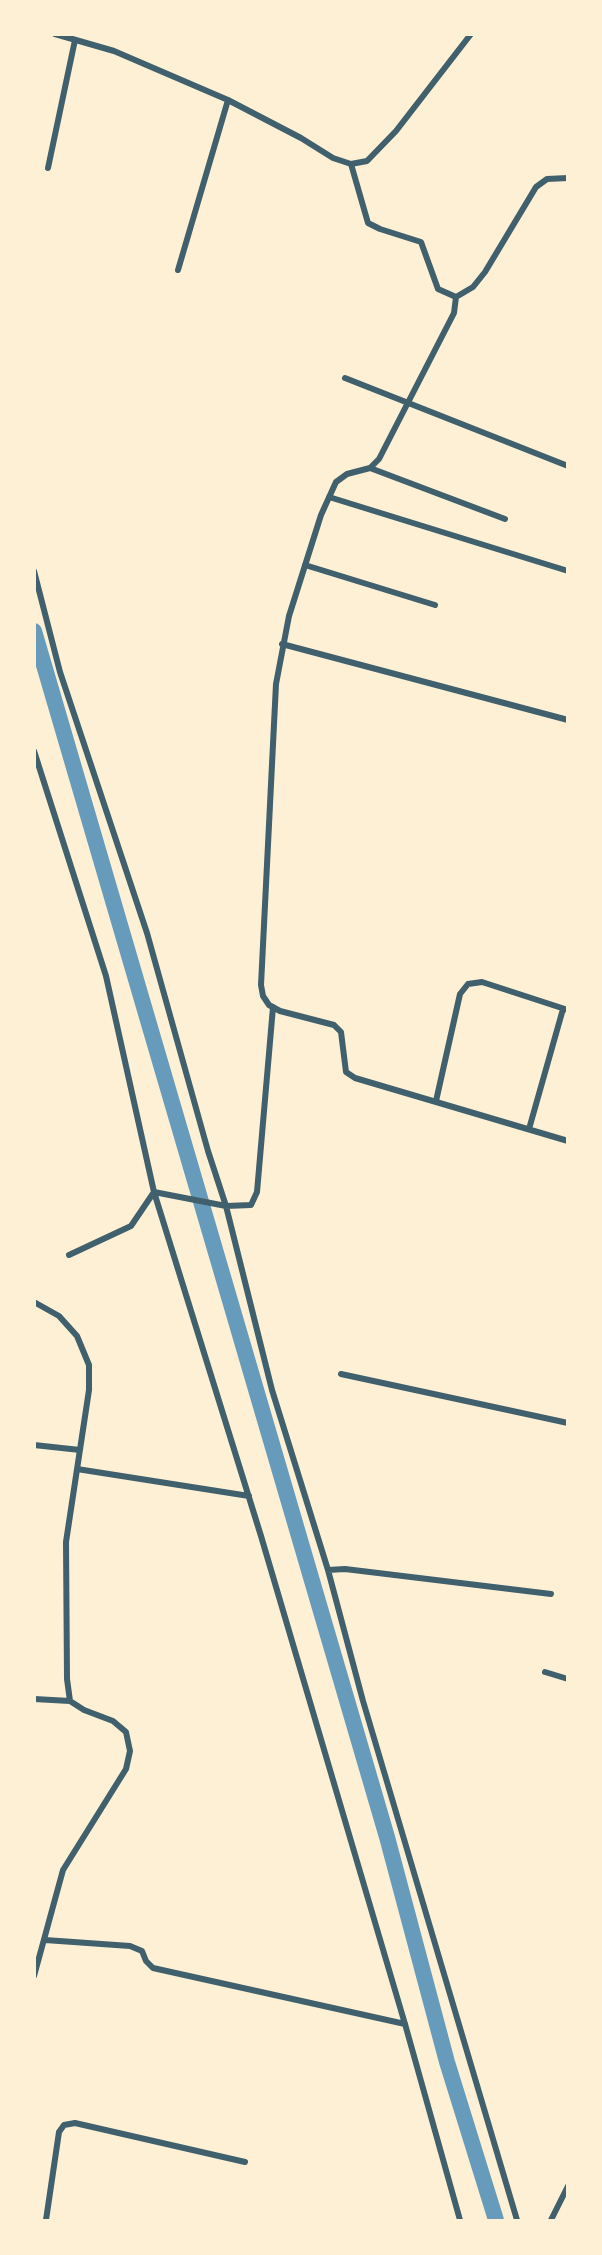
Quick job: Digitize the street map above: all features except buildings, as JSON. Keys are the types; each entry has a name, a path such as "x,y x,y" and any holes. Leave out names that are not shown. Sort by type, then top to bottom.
{"street":[{"path":"54,34 114,51 228,100 301,138 333,158 351,164 367,161 396,131 471,34"},
{"path":"48,168 75,40"},
{"path":"178,270 228,100"},
{"path":"351,164 368,223 421,242 438,289 456,297"},
{"path":"456,297 473,287 485,272 536,187 547,179 567,178"},
{"path":"456,297 454,313 379,459 370,468 347,474 336,482 305,565 282,644 276,684 261,985 263,996 273,1007 334,1025 341,1032 346,1072 368,1083 567,1141"},
{"path":"345,378 408,405 567,466"},
{"path":"370,468 505,519"},
{"path":"329,497 567,571"},
{"path":"305,565 435,605"},
{"path":"34,571 60,672 147,933 208,1151 226,1206 272,1390 328,1570 363,1701 517,2220"},
{"path":"282,644 567,720"},
{"path":"34,751 106,976 154,1191 249,1496 405,2024 460,2220"},
{"path":"436,1101 460,994 468,984 482,982 565,1010 529,1129"},
{"path":"154,1191 226,1206 251,1205 257,1192 273,1007"},
{"path":"69,1255 131,1226 154,1191"},
{"path":"34,1302 59,1316 77,1336 90,1365 90,1390 66,1542 67,1679 70,1701"},
{"path":"340,1374 567,1423"},
{"path":"34,1445 80,1450"},
{"path":"77,1469 249,1496"},
{"path":"328,1570 345,1569 551,1594"},
{"path":"545,1672 567,1679"},
{"path":"34,1699 70,1701 84,1710 113,1720 126,1732 130,1751 126,1769 63,1870 34,1976"},
{"path":"45,1940 130,1946 142,1950 146,1961 153,1968 405,2024"},
{"path":"46,2220 59,2133 64,2125 75,2123 245,2162"},
{"path":"551,2220 567,2186"}],"waterway":[{"path":"34,631 387,1837 447,2062 496,2220"}]}
